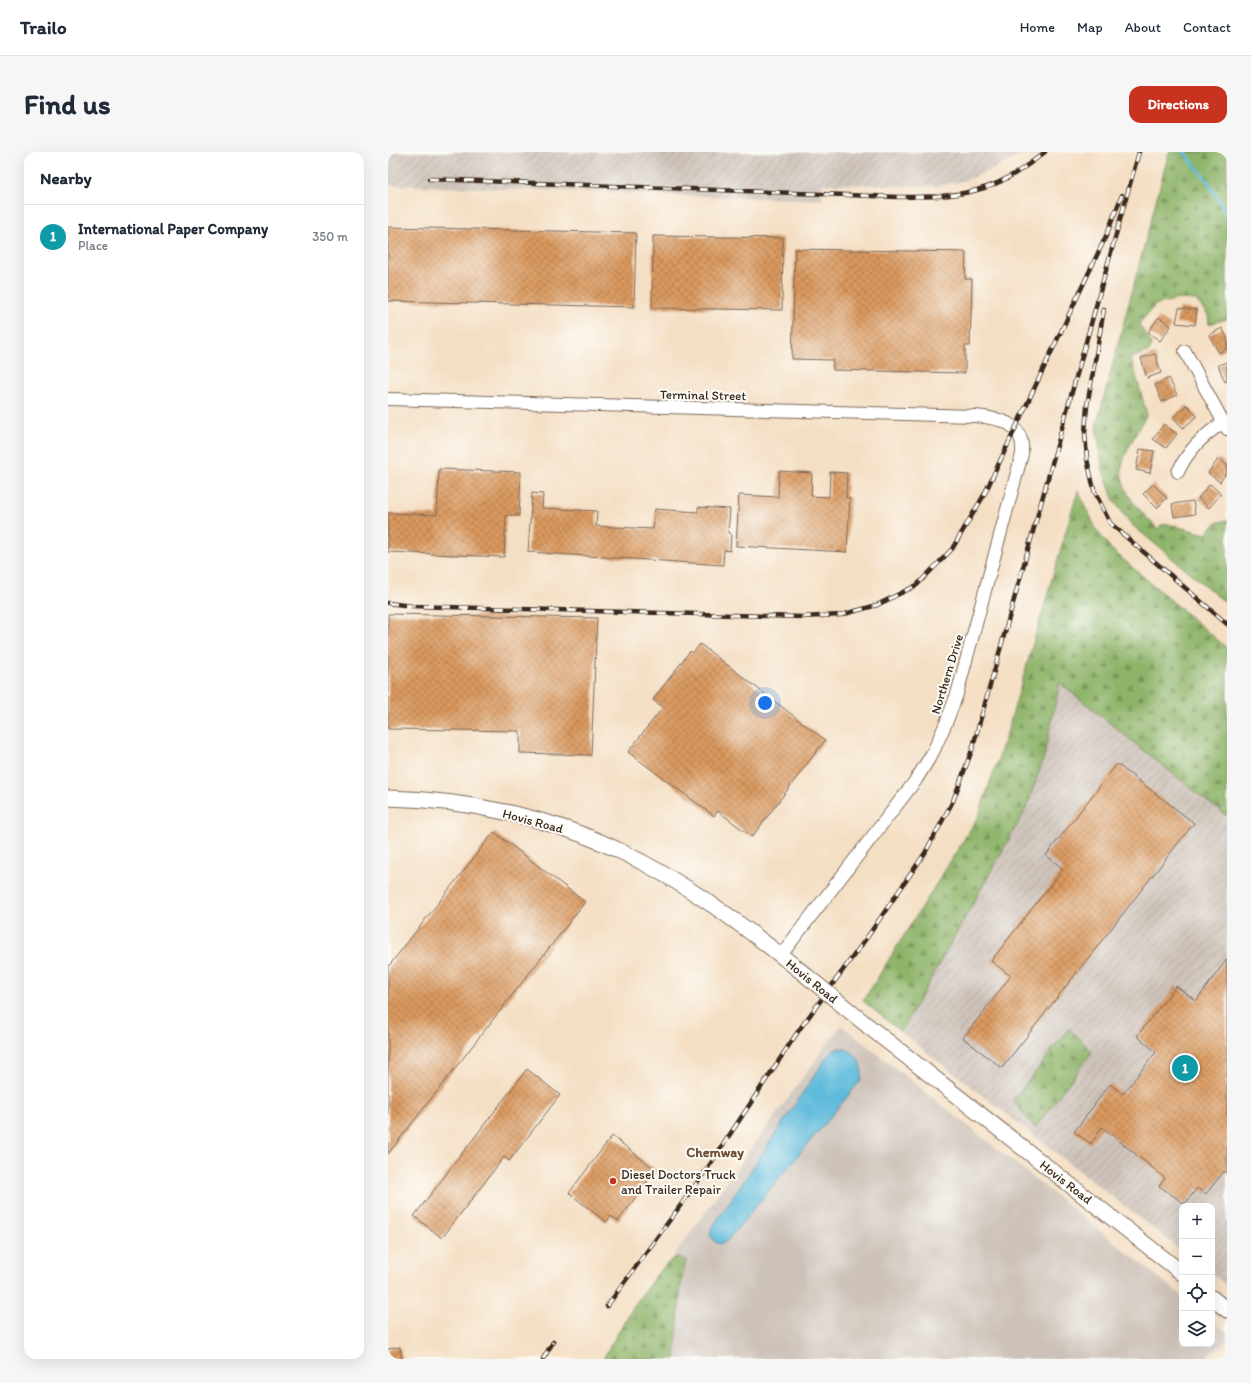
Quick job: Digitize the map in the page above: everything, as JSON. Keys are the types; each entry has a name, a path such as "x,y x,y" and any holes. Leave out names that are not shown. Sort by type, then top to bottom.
{"street":[{"path":"1178,472 1191,449 1209,431 1225,425 1185,351"},
{"name":"Terminal Street","path":"388,399 974,416 997,418 1015,428"},
{"name":"Northern Drive","path":"781,955 906,793 932,752 946,723 957,694 1022,454 1022,440 1015,428"},
{"name":"Hovis Road","path":"388,798 435,801 477,807 544,823 600,842 658,870 692,891 781,955 868,1026 1179,1271"},
{"path":"1215,1300 1227,1310"}],"shaded area":[{"path":"388,152 1026,152 994,169 964,181 937,186 823,184 822,200 388,185"},
{"path":"1227,648 1227,1286 1215,1276 1215,1203 1179,1203 1179,1249 901,1032 1026,809 1043,760 1060,683 1203,799"},
{"path":"841,1025 1179,1294 1179,1347 1215,1347 1215,1322 1227,1332 1227,1340 1203,1359 635,1359 677,1251"}],"green space":[{"path":"1169,152 1227,152 1227,319 1209,324 1208,315 1196,300 1178,299 1155,305 1139,324 1151,343 1150,351 1131,358 1147,414 1125,455 1122,467 1122,476 1128,494 1139,509 1158,529 1161,525 1168,524 1206,534 1216,523 1227,520 1227,604 1131,524 1114,501 1103,471 1096,427"},
{"path":"1078,490 1096,529 1111,549 1227,648 1227,816 1060,683 1043,760 1026,809 901,1032 863,1001 978,817 1006,736"},
{"path":"1069,1028 1092,1052 1035,1128 1013,1101"},
{"path":"675,1257 686,1260 681,1285 675,1359 603,1359 635,1304 655,1277"}],"water":[{"path":"838,1048 850,1051 857,1058 861,1068 861,1080 727,1241 721,1244 716,1243 710,1235 712,1228 829,1054"}],"building":[{"path":"388,227 636,233 634,307 388,301"},
{"path":"653,236 783,238 782,310 652,308"},
{"path":"795,249 966,252 965,279 972,279 970,346 965,346 965,373 833,370 833,360 792,359"},
{"path":"1179,308 1197,310 1195,325 1176,323"},
{"path":"1159,317 1171,326 1160,341 1148,332"},
{"path":"1222,328 1227,337 1227,348 1219,353 1209,335"},
{"path":"1155,354 1161,373 1147,378 1141,358"},
{"path":"1227,362 1227,381 1225,382 1218,365"},
{"path":"1169,378 1177,395 1162,402 1155,385"},
{"path":"1187,405 1197,416 1183,428 1173,417"},
{"path":"1164,424 1177,434 1166,448 1153,439"},
{"path":"1140,449 1154,451 1150,473 1136,470"},
{"path":"1219,458 1227,465 1227,472 1220,482 1208,473"},
{"path":"439,469 521,472 519,516 506,515 504,557 388,552 388,513 437,515"},
{"path":"779,471 812,473 811,496 829,497 830,472 847,473 846,498 850,498 847,552 736,546 739,495 778,497"},
{"path":"1153,484 1167,498 1157,508 1143,494"},
{"path":"1210,484 1221,494 1209,508 1198,498"},
{"path":"532,493 543,494 542,508 597,511 596,526 653,529 655,509 698,512 698,507 730,509 728,533 731,534 730,551 724,550 723,565 528,552"},
{"path":"1193,501 1195,514 1174,517 1172,504"},
{"path":"388,614 597,618 591,755 520,753 520,731 388,729"},
{"path":"700,644 825,740 752,837 718,811 714,816 628,752 663,707 653,700 690,651 693,653"},
{"path":"1117,764 1194,823 1002,1068 963,1038 1011,976 991,961 1063,869 1046,855"},
{"path":"494,832 585,902 388,1154 388,967"},
{"path":"1227,959 1227,1173 1224,1171 1206,1194 1197,1188 1186,1203 1184,1203 1159,1186 1165,1178 1102,1127 1091,1144 1074,1132 1110,1084 1123,1094 1156,1052 1137,1036 1176,986 1196,1001"},
{"path":"527,1069 560,1095 509,1161 504,1157 442,1238 414,1216"},
{"name":"Diesel Doctors Truck and Trailer Repair","path":"612,1136 656,1170 618,1221 611,1216 606,1222 569,1193"},
{"path":"400,1347 402,1359 388,1359 388,1349"}],"waterway":[{"path":"1184,152 1207,180 1227,215"}],"railway":[{"path":"429,179 931,197 963,193 992,185 1016,173 1045,152"},
{"path":"607,1306 707,1169 799,1030 868,936 925,853 953,801 972,750 1139,152"},
{"path":"388,603 412,606 802,617 841,615 877,605 917,585 952,549 984,495 1106,236 1122,195"},
{"path":"1104,309 1087,406 1085,433 1087,459 1094,490 1110,523 1227,624"},
{"path":"543,1359 553,1342"}],"place":[{"name":"International Paper Company","path":"1185,1068"},
{"name":"Diesel Doctors Truck and Trailer Repair","path":"613,1181"}],"district":[{"name":"Chemway","path":"715,1152"}]}
